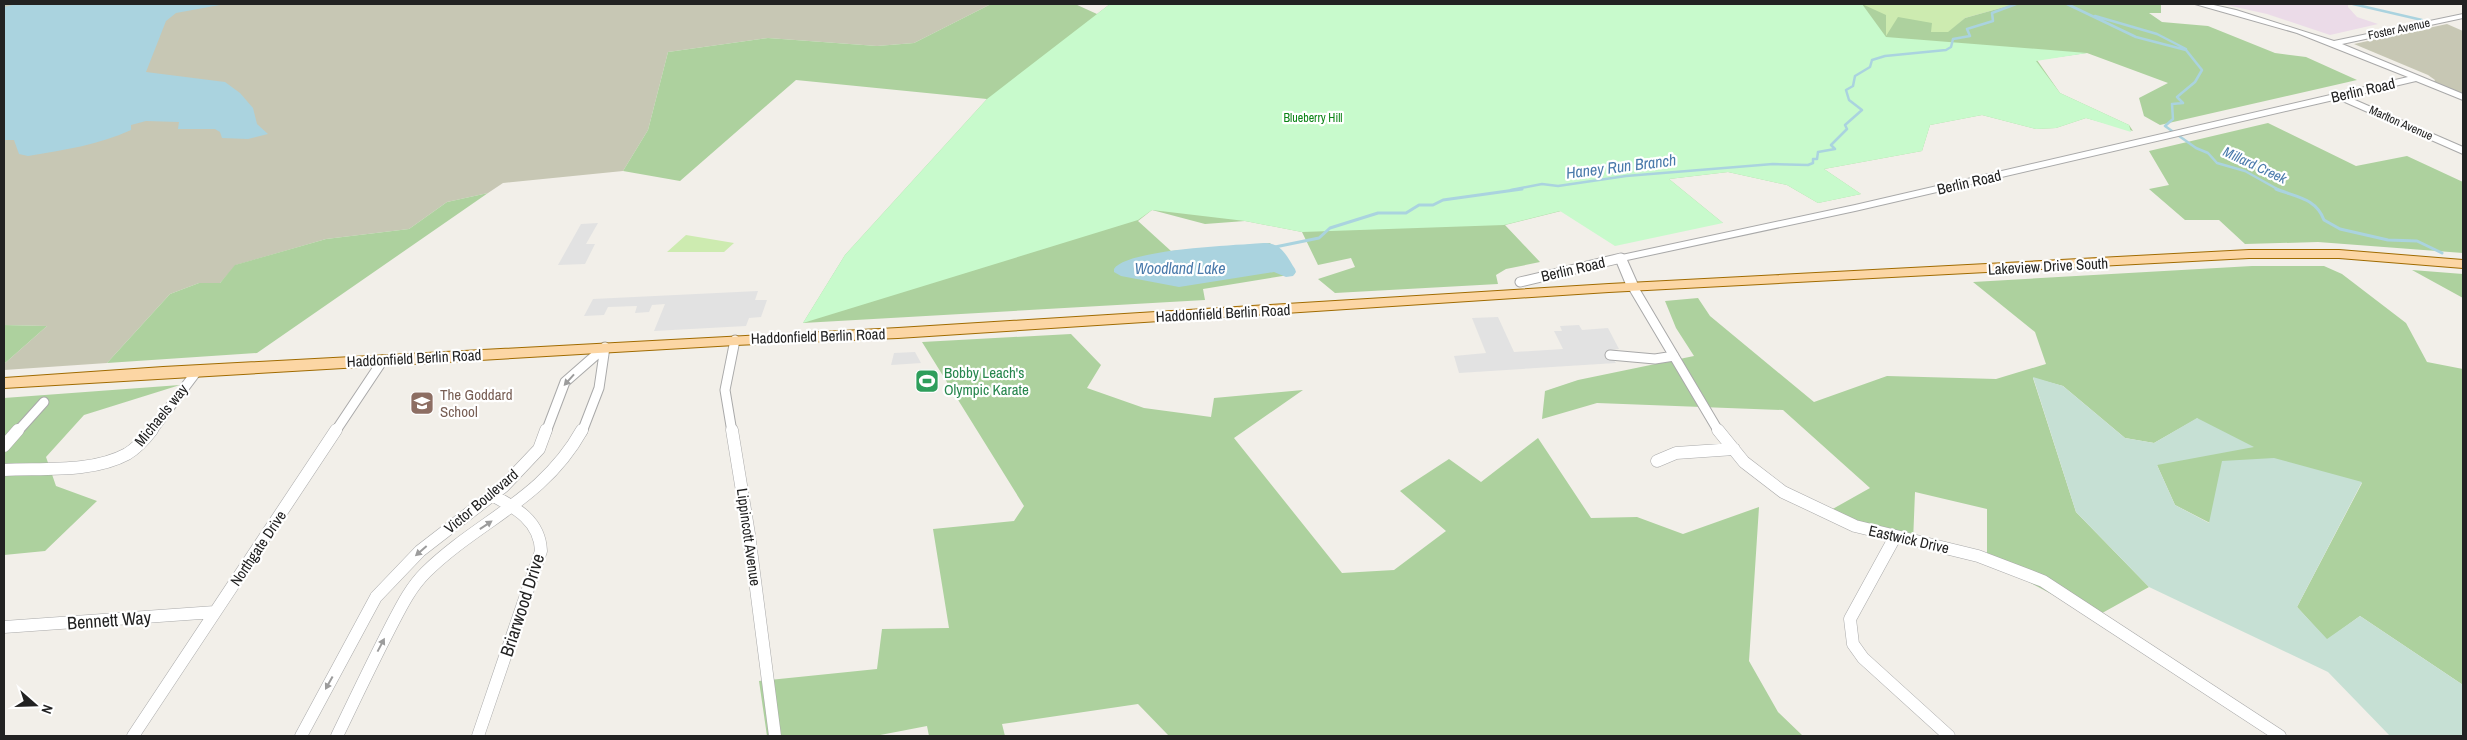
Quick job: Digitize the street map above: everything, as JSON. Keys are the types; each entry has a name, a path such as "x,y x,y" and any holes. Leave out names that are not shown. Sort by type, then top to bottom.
{"main road":[{"name":"Lakeview Drive South","path":"1633,287 2284,253 2356,255 2463,264"},
{"name":"Haddonfield Berlin Road","path":"4,383 605,347 898,333 1633,287"}],"street":[{"path":"2199,4 2272,21 2334,43 2463,97"},
{"name":"Foster Avenue","path":"2334,43 2463,16"},
{"name":"Berlin Road","path":"1520,282 1621,258 1855,208 2416,78"},
{"name":"Marlton Avenue","path":"2339,96 2463,151"},
{"name":"Eastwick Drive","path":"1621,258 1633,287 1714,425 1760,476 1783,492 1855,526 1978,556 2043,581 2280,736"},
{"name":"Lippincott Avenue","path":"735,340 725,390 749,534 775,736"},
{"name":"Victor Boulevard","path":"301,736 376,597 420,551 504,486 538,449 565,382 605,347"},
{"name":"Victor Boulevard","path":"337,736 365,676 412,587 451,549 513,507 554,470 578,438 598,389 605,347"},
{"path":"1610,355 1654,359 1674,356"},
{"name":"Northgate Drive","path":"133,736 383,360"},
{"name":"Michaels way","path":"4,470 106,463 124,456 137,447 198,370"},
{"path":"4,446 44,402"},
{"path":"1658,461 1676,453 1734,449"},
{"name":"Briarwood Drive","path":"478,736 541,551 542,539 538,530 513,507 492,495"},
{"path":"1896,536 1850,619 1853,644 1863,658 1949,736"},
{"name":"Bennett Way","path":"4,627 215,612"}],"shaded area":[{"path":"4,4 991,4 914,43 877,46 768,38 668,52 648,130 623,171 503,183 488,193 447,202 409,229 326,239 236,265 220,283 199,283 170,294 107,363 4,370 4,364 47,326 4,325"},
{"path":"2222,4 2348,4 2348,7 2357,17 2378,24 2330,35 2267,14"},
{"path":"2447,24 2463,31 2463,97 2433,84 2435,80 2428,75 2354,44"},
{"path":"598,223 586,244 595,244 585,264 558,265 581,224"},
{"path":"758,291 755,300 767,300 761,317 749,318 746,326 654,331 665,304 652,305 649,312 635,313 637,306 608,307 604,315 584,316 593,299"},
{"path":"1498,317 1514,352 1563,349 1554,331 1562,331 1560,326 1579,325 1582,330 1608,328 1619,349 1612,350 1612,358 1616,363 1459,373 1454,356 1486,353 1472,318"},
{"path":"915,352 921,363 891,365 894,353"},
{"path":"2033,377 2063,386 2125,438 2154,443 2197,418 2254,447 2157,465 2175,505 2209,523 2222,461 2274,458 2362,482 2297,607 2327,639 2360,616 2463,685 2463,736 2390,736 2328,672 2149,587 2076,512"}],"green space":[{"name":"Blueberry Hill","path":"991,4 1075,4 1097,14 1110,4 1862,4 1886,15 1886,36 1898,17 1932,23 1931,32 1948,32 1965,18 2015,4 2161,4 2161,13 2149,13 2162,22 2208,26 2275,53 2306,57 2357,80 2160,125 2144,116 2139,98 2168,83 2087,53 2037,60 2060,93 2129,125 2133,131 2086,118 2056,128 2036,129 1982,115 1930,125 1922,151 1824,169 1861,194 1818,203 1787,185 1728,172 1669,179 1723,223 1569,209 1505,225 1540,262 1506,269 1496,275 1498,284 1335,293 1318,279 1355,267 1351,258 1318,265 1302,232 1245,221 1205,224 1152,210 1138,221 1171,251 1270,243 1295,274 1203,289 1205,300 803,323 845,255 987,99 796,80 680,181 623,171 648,130 668,52 768,38 877,46 914,43"},
{"name":"Blueberry Hill","path":"1110,4 1862,4 1886,37 2087,53 2036,61 2060,93 2129,125 2131,132 2086,118 2056,128 2036,129 1982,115 1930,125 1922,151 1824,169 1861,194 1818,203 1787,185 1728,172 1669,179 1723,223 1615,246 1560,211 1504,225 1302,232 1245,221 1152,210 1138,220 803,323 845,255 987,99"},
{"path":"1862,4 2015,4 1965,18 1949,32 1886,37"},
{"path":"2268,123 2356,166 2407,156 2463,182 2463,253 2318,242 2245,244 2219,220 2185,220 2149,189 2169,185 2149,151"},
{"path":"488,193 257,353 107,363 170,294 199,283 220,283 235,265 326,239 409,229 447,202"},
{"path":"686,235 734,243 724,252 667,252"},
{"path":"2252,266 2324,266 2342,274 2406,323 2427,362 2463,369 2463,685 2360,616 2327,640 2297,607 2362,483 2210,523 2175,505 2157,465 2198,418 2154,443 2125,438 2063,386 2033,378 2076,512 2149,587 2095,617 1987,560 1987,509 1915,492 1913,542 1822,515 1870,488 1783,410 1597,403 1542,419 1545,391 1578,380 1694,356 1676,328 1665,301 1698,298 1710,316 1814,402 1887,376 1996,379 2046,364 2035,332 1973,282"},
{"path":"2412,270 2463,274 2463,298"},
{"path":"4,325 47,326 4,364"},
{"path":"1071,334 1101,365 1087,388 1144,408 1211,417 1214,398 1303,390 1234,438 1342,573 1394,570 1446,531 1400,491 1449,459 1481,482 1538,438 1591,518 1637,517 1683,534 1759,507 1749,661 1778,712 1803,736 1169,736 1138,704 1002,724 1005,736 929,736 927,726 875,736 767,736 759,681 877,669 882,629 949,628 933,529 1014,521 1024,506 922,342"},
{"path":"180,385 84,415 46,457 56,486 97,501 45,551 4,555 4,398"}],"water":[{"path":"17,4 225,4 176,13 166,21 146,72 225,82 240,93 253,108 257,124 268,134 248,139 222,138 220,132 215,129 178,129 179,122 146,121 131,125 131,130 119,135 93,143 28,156 19,154 14,140 4,140 4,7"},
{"name":"Woodland Lake","path":"1265,243 1276,245 1280,248 1295,269 1296,272 1293,276 1286,277 1274,272 1179,287 1121,276 1114,272 1114,269 1123,262 1139,257 1184,249"}],"waterway":[{"name":"Haney Run Branch","path":"1511,190 1542,184 1558,186 1626,176 1773,164 1808,165 1813,163 1813,159 1817,159 1818,152 1835,149 1831,145 1847,129 1845,125 1862,110 1849,100 1846,90 1853,86 1855,76 1870,67 1872,60 1885,56 1946,50 1951,47 1953,39 1970,36 1967,29 1993,21 1992,13 2016,4"},
{"name":"Millard Creek","path":"2067,4 2136,37 2186,50 2202,70 2195,82 2177,97 2183,103 2172,104 2173,119 2165,126 2196,148 2208,153 2217,163 2245,171 2279,190"},
{"path":"2353,4 2422,20"},
{"path":"2095,16 2157,34 2186,49"},
{"name":"Haney Run Branch","path":"1275,247 1319,238 1330,228 1378,213 1406,213 1419,205 1433,205 1443,200 1522,189"},
{"name":"Millard Creek","path":"2276,189 2311,203 2316,207 2324,220 2340,229 2388,240 2417,241 2442,253"}],"place":[{"name":"Bobby Leach's Olympic Karate","path":"927,381"},
{"name":"The Goddard School","path":"422,403"}]}
